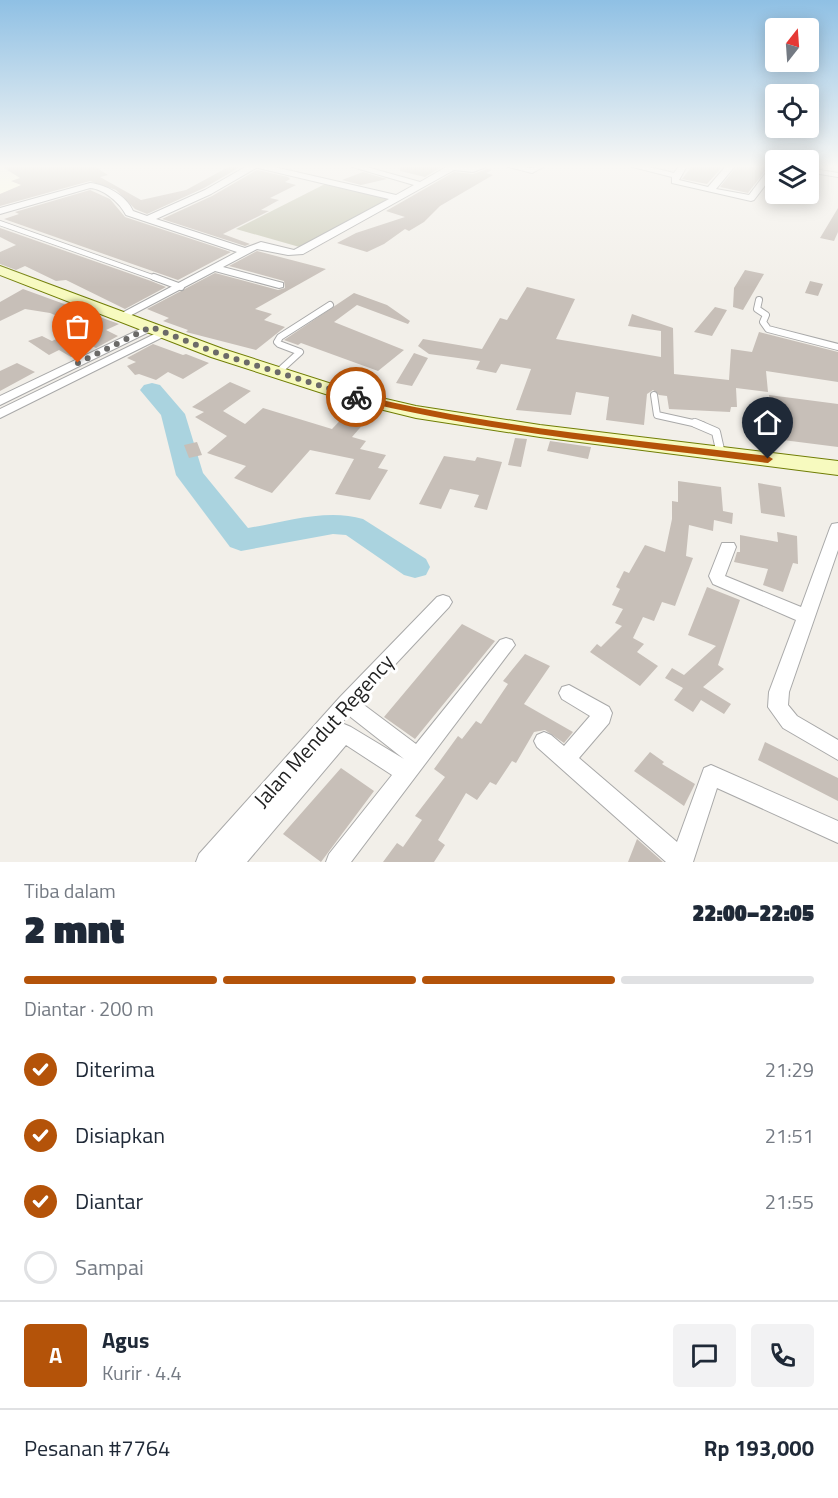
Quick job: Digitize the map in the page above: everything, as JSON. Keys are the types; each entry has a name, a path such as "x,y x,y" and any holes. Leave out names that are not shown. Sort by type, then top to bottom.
{"main road":[{"path":"0,270 277,373 416,412 540,431 838,468"}],"street":[{"path":"0,212 17,206"},
{"path":"126,206 129,213 147,220 244,251"},
{"path":"147,220 177,206"},
{"path":"122,317 257,245 297,253 381,206"},
{"path":"215,268 279,285"},
{"path":"0,401 84,366 158,330"},
{"path":"0,414 84,366"},
{"path":"838,528 779,692 778,707 790,722 838,751"},
{"path":"728,547 717,576 719,580 806,617"},
{"name":"Jalan Mendut Regency","path":"207,862 354,709 443,602"},
{"path":"337,862 506,645"},
{"path":"565,760 602,717 602,713 569,693"},
{"path":"345,732 354,709 412,764"},
{"name":"Jalan Mendut Regency","path":"232,862 345,732 412,764"},
{"path":"544,741 682,861 711,775 838,832"}],"lane":[{"path":"0,223 181,287"},
{"path":"759,300 757,309 766,315 763,322 768,329 838,347"},
{"path":"277,373 300,352 279,344 277,342 280,337 330,305"},
{"path":"654,395 657,415 704,425 716,432 721,454"}],"shaded area":[{"path":"281,206 376,206 303,248 236,229"}],"building":[{"path":"35,206 116,206 125,217 231,252 178,280 4,219 19,214 15,212"},
{"path":"132,206 164,206 147,214"},
{"path":"190,206 268,206 261,210 269,211 223,234 250,244 245,246 162,219"},
{"path":"394,206 440,206 424,222 409,231 405,229 384,244 367,252 337,243 356,233 405,217 386,211"},
{"path":"838,208 838,232 834,241 820,238"},
{"path":"0,228 166,287 125,309 66,280 56,281 25,266 16,270 0,264 0,252 16,245 0,237"},
{"path":"257,251 326,269 255,309 272,314 264,320 285,327 256,350 186,332 188,330 163,321 169,318 147,309 215,273 278,290 285,288 284,281 229,266"},
{"path":"745,270 764,274 743,310 733,307 734,288"},
{"path":"810,281 823,284 818,296 805,293"},
{"path":"527,287 575,299 556,339 661,357 661,331 628,326 632,314 673,328 674,374 729,380 731,349 752,352 759,332 838,352 838,382 766,371 768,392 736,388 737,407 731,407 730,412 669,409 667,396 659,395 653,390 647,394 644,425 606,420 609,397 576,392 571,415 516,410 531,369 501,364 496,373 476,369 480,361 429,354 418,346 423,339 482,349 500,318 507,320"},
{"path":"23,289 119,324 106,330 118,336 96,348 92,346 71,357 59,350 49,355 28,341 42,336 52,341 83,327 50,313 25,309 0,321 0,302"},
{"path":"354,293 387,305 410,321 408,324 357,305 334,322 404,350 378,371 301,343 298,345 284,340"},
{"path":"715,307 727,310 712,336 694,332"},
{"path":"153,344 209,363 183,379 168,372 156,380 139,374 135,375 127,366 136,362 127,358"},
{"path":"414,353 428,358 412,386 396,383"},
{"path":"17,363 35,372 0,391 0,371"},
{"path":"230,382 251,391 223,411 245,424 263,408 332,429 352,408 372,414 352,437 366,441 360,449 386,455 378,468 388,470 370,500 335,494 354,459 310,450 272,493 234,478 246,466 207,453 227,436 195,417 204,412 192,407"},
{"path":"769,395 838,404 838,447 775,439"},
{"path":"515,438 527,439 521,467 508,465"},
{"path":"550,441 591,447 588,459 547,451"},
{"path":"197,442 202,455 189,458 184,445"},
{"path":"444,456 475,461 477,457 502,462 487,510 474,507 479,495 450,489 441,509 419,504"},
{"path":"678,481 721,487 723,511 733,513 732,524 714,520 713,531 689,525 686,556 693,558 675,606 662,602 654,621 643,617 633,638 644,644 637,652 658,666 640,686 590,652 597,644 601,647 622,626 615,623 623,609 612,605 620,589 616,587 624,571 629,573 645,545 665,552 672,519 672,501 678,502"},
{"path":"758,483 781,487 785,517 761,513"},
{"path":"777,532 797,536 798,564 793,563 783,592 763,585 768,569 734,562 737,552 740,552 740,535 778,542"},
{"path":"707,587 740,600 718,665 724,669 703,687 731,704 724,714 701,700 693,712 674,700 683,688 665,678 672,668 684,675 716,646 688,635"},
{"path":"462,624 495,641 415,739 384,717"},
{"path":"525,654 550,666 524,704 573,732 564,743 545,730 534,732 516,763 512,761 496,785 490,782 477,800 466,793 438,840 445,845 434,862 383,862 397,843 403,847 422,820 415,816 445,777 434,769 458,736 462,739 476,721 481,724 508,684 503,681"},
{"path":"765,742 838,778 838,801 758,760"},
{"path":"650,752 664,762 662,764 695,784 684,806 634,771"},
{"path":"341,768 374,791 321,862 283,834"},
{"path":"637,839 663,862 628,862"}],"waterway":[{"path":"152,390 173,414 190,475 241,540 333,524 353,526 415,567"}],"way so far":[{"path":"78,363 151,327 217,353 356,397"}],"route":[{"path":"356,397 416,412 540,431 768,459"}]}
